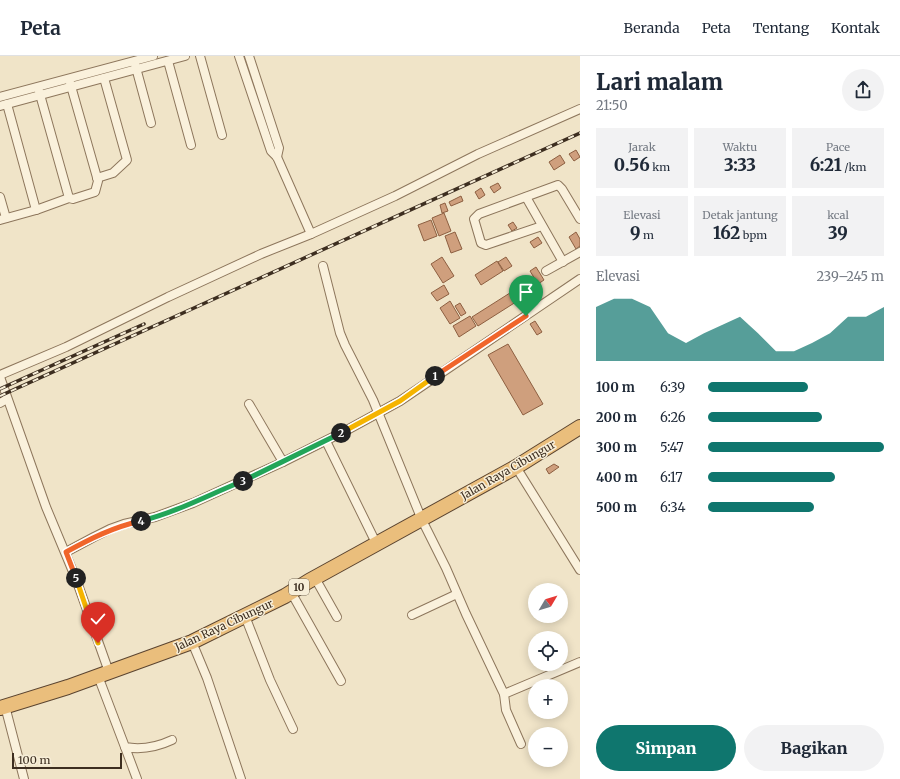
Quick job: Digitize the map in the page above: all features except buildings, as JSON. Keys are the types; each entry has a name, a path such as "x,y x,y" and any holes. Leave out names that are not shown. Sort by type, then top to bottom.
{"highway":[{"name":"Jalan Raya Cibungur","path":"3,707 68,687 192,642 291,592 377,545 516,467 580,427"}],"street":[{"path":"70,83 104,78 136,65 153,56"},
{"path":"36,210 4,105 40,91 136,65 168,61 185,56"},
{"path":"200,56 222,135"},
{"path":"238,56 271,151 277,157 310,234"},
{"path":"249,56 279,148 277,157"},
{"path":"168,61 191,145"},
{"path":"136,65 152,122"},
{"path":"97,178 113,173 127,160 104,78"},
{"path":"0,197 3,219 36,210 69,198 73,199 95,192 98,181 70,83"},
{"path":"0,97 40,91"},
{"path":"40,91 69,198"},
{"path":"137,779 125,747 66,552 46,507 4,401 0,376 66,347 168,297 261,254 395,196 485,151 580,109"},
{"path":"542,226 486,245 481,243 474,220 479,214 558,185 580,219"},
{"path":"526,197 563,262"},
{"path":"546,271 580,252"},
{"path":"323,266 345,345 378,413 422,520 446,568 504,694 506,710 521,744"},
{"path":"66,552 110,529 124,524 155,517 188,505 326,441 400,401 580,279"},
{"path":"249,404 283,462"},
{"path":"326,441 377,545"},
{"path":"516,467 580,570"},
{"path":"315,578 338,617"},
{"path":"291,592 341,681"},
{"path":"412,615 457,594"},
{"path":"245,616 270,680 293,729"},
{"path":"192,642 207,678 241,779"},
{"path":"504,694 580,662"},
{"path":"3,707 24,779"},
{"path":"125,747 146,748 164,744 172,740"}],"railway":[{"path":"0,396 580,133"},
{"path":"0,389 144,324"}],"route":[{"path":"98,643 66,552 110,529 124,524 155,517 193,503 283,462 347,430 400,401 526,316"}]}
